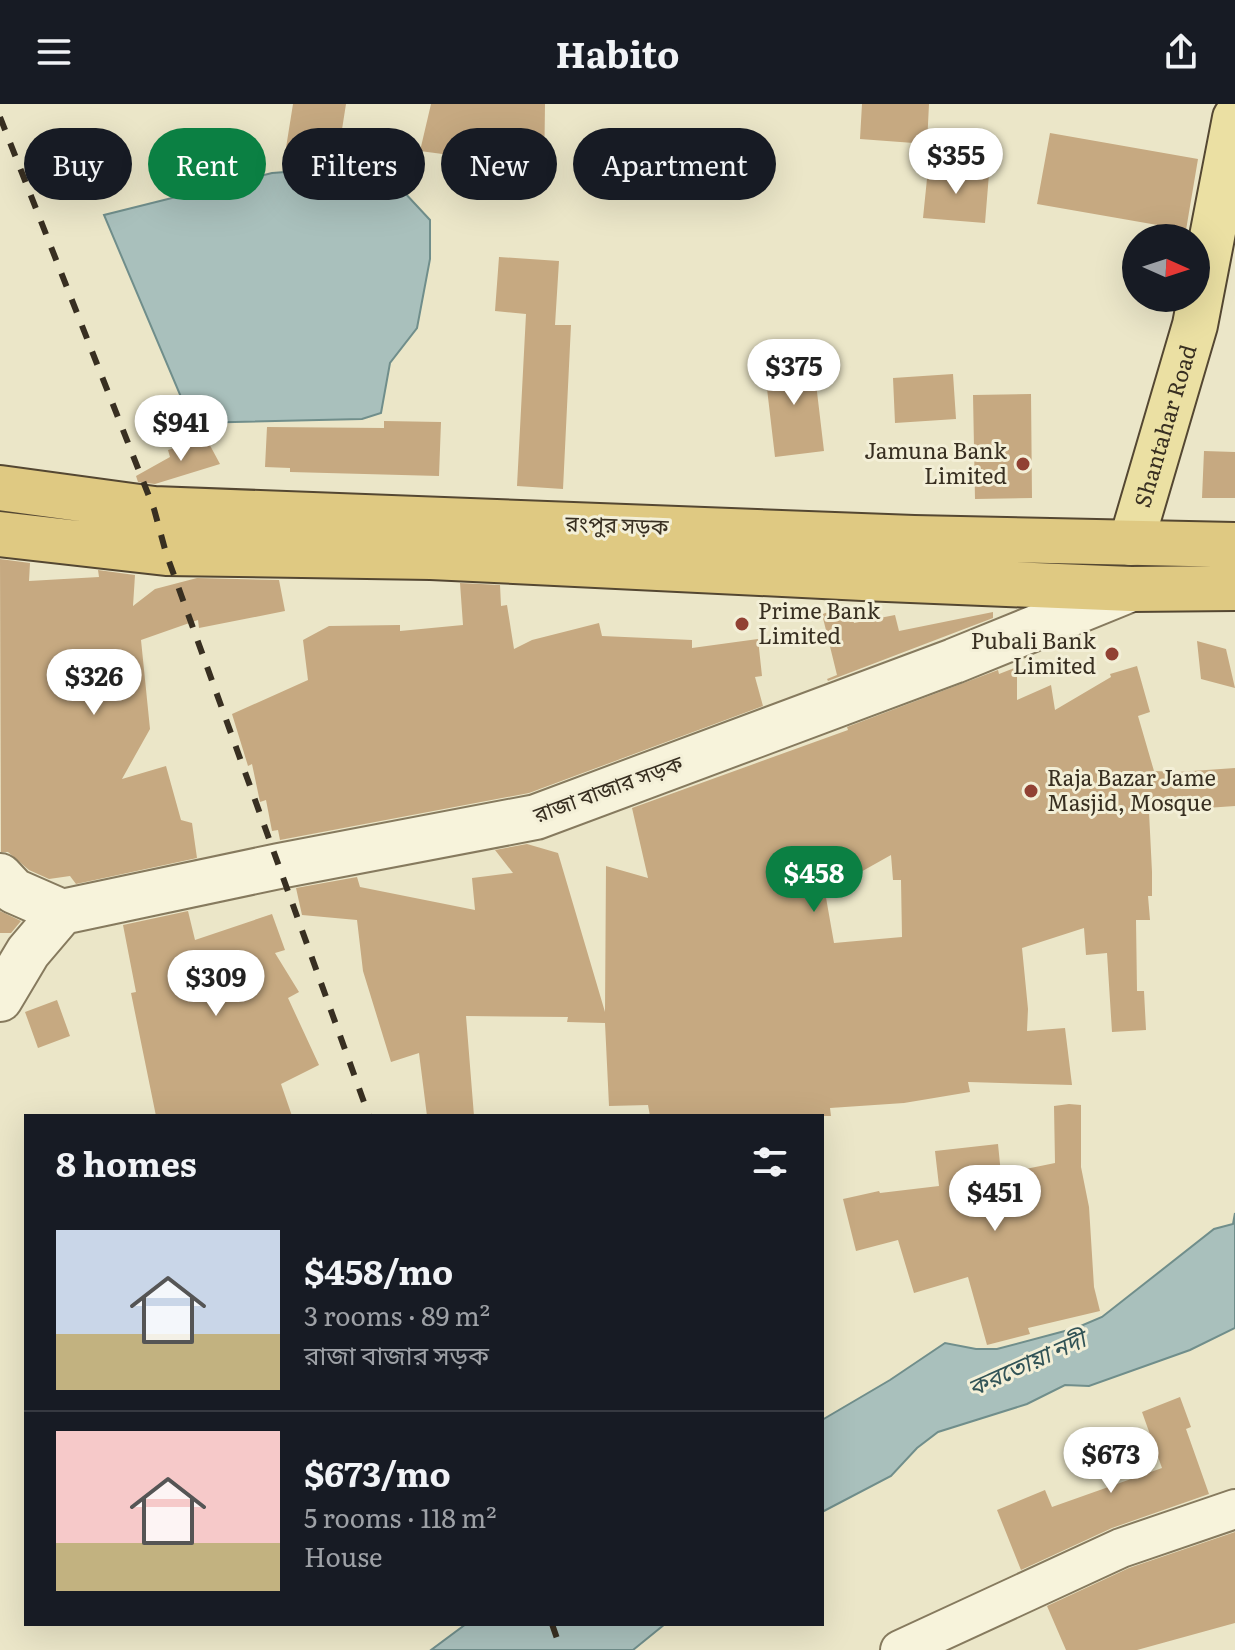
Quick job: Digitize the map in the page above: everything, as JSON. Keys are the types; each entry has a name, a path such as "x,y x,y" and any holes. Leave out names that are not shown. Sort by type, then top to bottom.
{"highway":[{"name":"রংপুর সড়ক","path":"0,488 154,509 914,538 1235,545"},
{"name":"রংপুর সড়ক","path":"0,534 166,553 431,557 1131,589 1235,588"},
{"path":"1131,543 1131,589"}],"main road":[{"name":"Shantahar Road","path":"1131,543 1195,325 1235,118"}],"street":[{"name":"রাজা বাজার সড়ক","path":"62,912 279,866 536,817 954,661 1131,589"},
{"path":"0,876 14,891 62,912 28,952 0,999"},
{"path":"900,1650 1121,1548 1235,1509"}],"water":[{"path":"282,172 282,200 411,200 430,220 430,259 417,328 390,363 381,413 362,419 192,423 104,215 164,200 266,200 266,174"},
{"name":"করতোয়া নদী","path":"1235,1213 1235,1328 1190,1350 1089,1386 1065,1385 1027,1404 938,1432 917,1448 891,1476 824,1511 824,1419 945,1343 976,1349 997,1349 1076,1328 1102,1317 1214,1229 1233,1224"},
{"path":"463,1626 663,1626 633,1650 431,1650"}],"building":[{"path":"293,104 346,104 342,128 289,128"},
{"path":"431,104 545,104 545,128 441,128 441,154 425,152 425,130"},
{"path":"862,104 929,104 927,144 860,139"},
{"path":"1050,133 1198,159 1187,224 1152,224 1037,204"},
{"path":"928,169 989,174 985,223 923,218"},
{"path":"499,257 559,261 555,325 571,325 563,489 517,486 526,314 495,311"},
{"path":"813,358 824,451 775,457 764,363"},
{"path":"953,374 956,419 895,423 893,378"},
{"path":"1031,394 1032,498 975,499 973,395"},
{"path":"384,421 441,422 439,476 290,472 290,468 265,467 267,427 384,428"},
{"path":"206,438 220,464 155,484 138,482 136,476 170,457 168,450"},
{"path":"1204,451 1235,452 1235,498 1202,498"},
{"path":"0,559 30,563 29,581 99,577 98,570 135,575 133,606 155,589 197,578 279,580 285,611 199,628 198,620 141,640 150,729 122,779 166,766 181,820 192,823 197,858 76,884 70,876 49,879 29,870 8,852 1,852"},
{"path":"460,583 500,585 501,606 507,605 514,649 532,640 599,623 602,636 692,640 692,648 758,639 762,676 755,677 763,706 529,793 280,840 278,830 272,831 266,800 260,802 252,764 248,766 232,714 308,680 303,640 329,626 400,625 400,631 463,625"},
{"path":"850,606 854,623 895,615 899,631 993,612 993,618 828,681 837,675 822,614"},
{"path":"1197,641 1226,649 1235,688 1201,679"},
{"path":"1137,666 1150,712 1138,716 1154,771 1235,768 1235,806 1149,812 1152,872 1152,896 1148,896 1150,920 1136,920 1137,991 1144,991 1146,1030 1112,1032 1107,953 1086,955 1084,928 1022,948 1027,1031 1065,1028 1072,1085 968,1082 970,1092 904,1103 830,1108 831,1116 650,1114 648,1105 609,1106 605,1023 567,1022 568,1017 466,1016 474,1114 427,1114 419,1053 391,1062 363,971 357,920 302,915 296,888 357,877 360,887 475,910 472,878 513,873 495,850 527,844 558,853 605,1012 606,866 648,878 632,808 848,730 847,727 998,670 999,674 1017,667 1017,700 1051,685 1055,710 1111,677 1110,674","holes":["891,855 893,880 901,880 902,937 834,943 825,892"]},
{"path":"0,911 21,921 11,933 0,933"},
{"path":"188,911 195,940 272,914 285,950 275,953 299,992 288,998 319,1065 281,1084 291,1114 156,1114 131,993 136,992 123,925"},
{"path":"57,1000 70,1036 38,1048 25,1012"},
{"path":"1081,1105 1081,1167 1089,1207 1094,1287 1100,1311 1028,1328 1030,1334 987,1345 968,1277 914,1293 898,1240 856,1251 843,1199 879,1191 939,1186 935,1151 998,1144 1001,1174 1055,1163 1054,1106"},
{"path":"1180,1397 1191,1427 1186,1429 1209,1494 1112,1528 1021,1570 997,1510 1045,1490 1052,1507 1162,1468 1142,1412"},
{"path":"1235,1532 1235,1623 1137,1650 1066,1650 1047,1606 1129,1568"}],"railway":[{"path":"0,117 154,509 166,553 368,1114"},
{"path":"553,1626 561,1650"}],"place":[{"name":"Jamuna Bank Limited","path":"1023,464"},
{"name":"Prime Bank Limited","path":"742,624"},
{"name":"Pubali Bank Limited","path":"1112,654"},
{"name":"Raja Bazar Jame Masjid, Mosque","path":"1031,791"}]}
